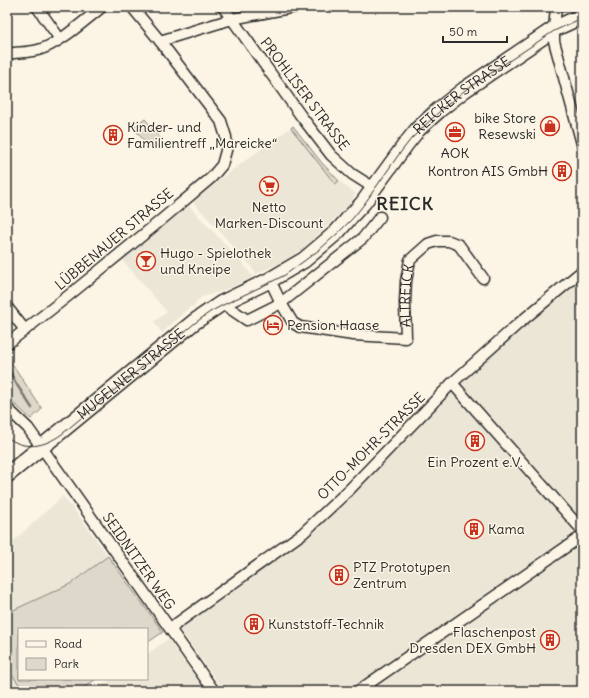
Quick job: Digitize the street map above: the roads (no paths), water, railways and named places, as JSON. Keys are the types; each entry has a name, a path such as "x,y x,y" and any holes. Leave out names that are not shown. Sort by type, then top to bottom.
{"street":[{"path":"37,7 60,39"},
{"path":"7,54 26,53 46,47 60,39 102,7"},
{"path":"132,7 160,41 232,19 295,7"},
{"name":"PROHLISER STRASSE","path":"223,7 301,116 331,155 352,174 374,188"},
{"path":"556,7 554,29 555,47 582,144"},
{"name":"REICKER STRASSE","path":"374,188 392,161 418,129 440,109 464,90 554,29 582,16"},
{"name":"LÜBBENAUER STRASSE","path":"7,344 154,226 211,178 222,165 227,147 226,137 221,121 160,41"},
{"path":"222,303 282,274 304,260 337,232 363,203 374,188"},
{"path":"222,303 247,320 280,303 363,238 380,217"},
{"name":"ALTREICK","path":"270,280 280,303 293,324 300,327 354,335 406,338 406,282 410,260 428,244 437,241 449,241 459,245 483,278"},
{"name":"OTTO-MOHR-STRASSE","path":"171,630 176,624 303,533 350,489 452,383 518,324 582,271"},
{"name":"MÜGELNER STRASSE","path":"8,473 42,447 194,322 222,303"},
{"path":"7,307 25,330"},
{"path":"452,383 582,530"},
{"name":"SEIDNITZER WEG","path":"7,408 28,428 42,447 214,691"},
{"path":"358,691 582,536"}],"waterway":[{"path":"7,366 32,408"}],"tram line":[{"path":"7,437 21,444 34,446 48,442 62,434 210,312 285,275 319,250 353,218 411,139 441,110 464,91 554,31 582,18"}],"place":[{"name":"bike Store Resewski","path":"550,126"},
{"name":"AOK","path":"455,132"},
{"name":"Kinder- und Familientreff „Mareicke“","path":"113,135"},
{"name":"Kontron AIS GmbH","path":"562,171"},
{"name":"Netto Marken-Discount","path":"269,186"},
{"name":"Hugo - Spielothek und Kneipe","path":"146,261"},
{"name":"Pension Haase","path":"273,325"},
{"name":"Ein Prozent e.V.","path":"475,441"},
{"name":"Kama","path":"474,529"},
{"name":"PTZ Prototypen Zentrum","path":"339,575"},
{"name":"Kunststoff-Technik","path":"254,624"},
{"name":"Flaschenpost Dresden DEX GmbH","path":"550,640"}],"district":[{"name":"REICK","path":"405,203"}]}
